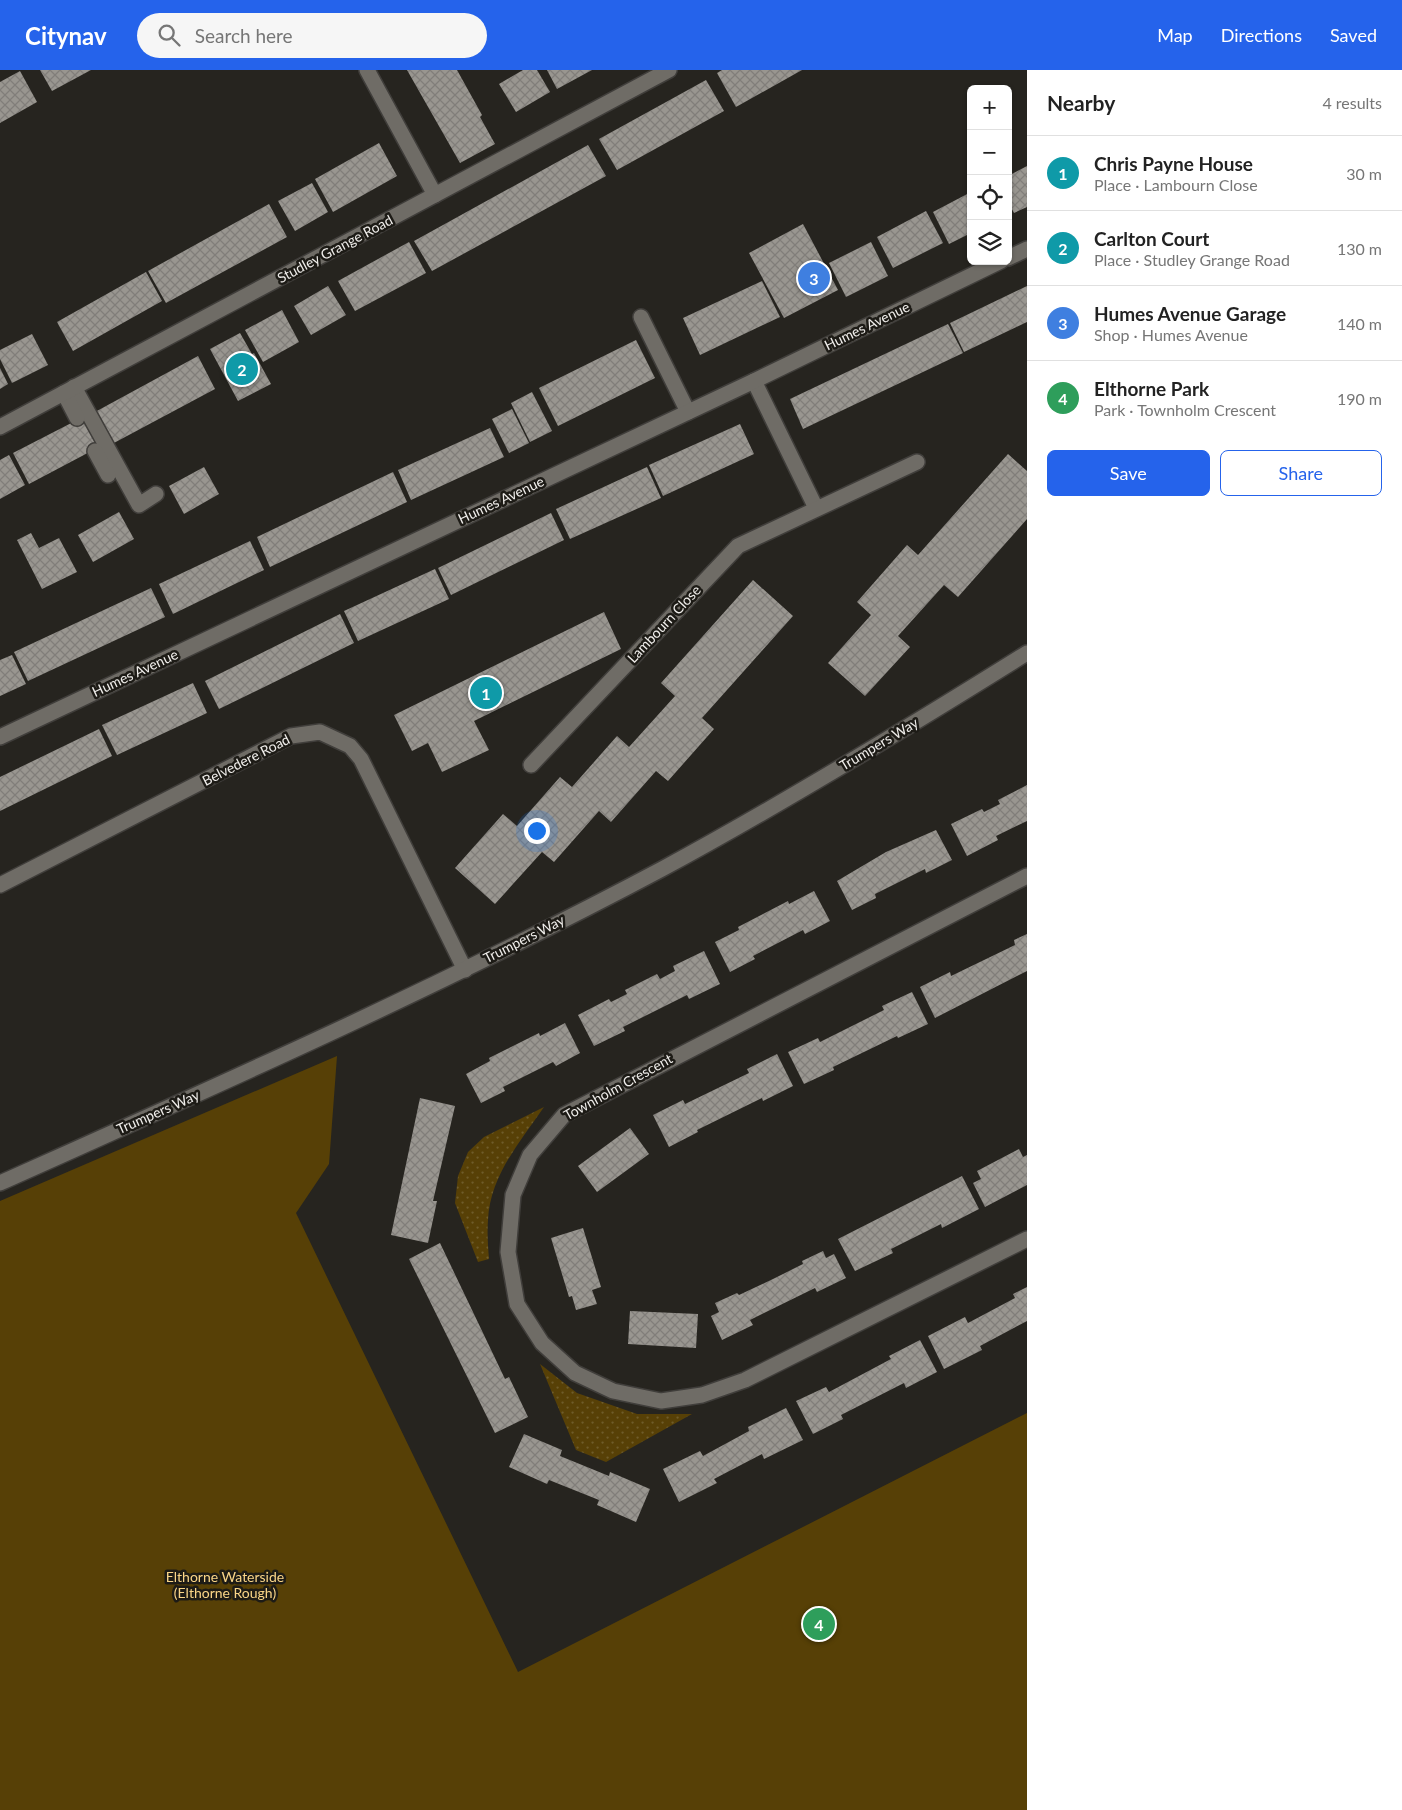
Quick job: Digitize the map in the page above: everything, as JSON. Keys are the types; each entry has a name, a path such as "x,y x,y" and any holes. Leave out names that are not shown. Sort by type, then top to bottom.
{"street":[{"path":"367,70 435,195"},
{"name":"Studley Grange Road","path":"0,426 669,70"},
{"path":"1012,256 1027,249"},
{"name":"Humes Avenue","path":"0,737 754,381 993,265"},
{"path":"641,317 688,412"},
{"path":"754,381 816,508"},
{"path":"69,390 77,418"},
{"path":"69,390 139,505 156,494"},
{"path":"95,451 108,476"},
{"name":"Lambourn Close","path":"531,765 738,546 917,462"},
{"name":"Trumpers Way","path":"0,1183 297,1049 465,970 662,869 850,763 1027,653"},
{"name":"Belvedere Road","path":"0,885 291,736 320,732 350,746 361,759 465,970"},
{"name":"Townholm Crescent","path":"1027,876 564,1114 530,1155 517,1187 514,1195 508,1252 517,1304 542,1343 575,1373 613,1390 661,1401 702,1395 745,1380 1027,1239"}],"green space":[{"name":"Elthorne Waterside (Elthorne Rough)","path":"337,1056 329,1164 296,1213 518,1672 1027,1413 1027,1810 0,1810 0,1201"},
{"path":"544,1107 500,1174 490,1204 488,1220 489,1259 478,1262 455,1203 458,1176 468,1152 484,1137"},
{"path":"540,1364 577,1393 637,1414 692,1414 606,1462 576,1450"}],"building":[{"path":"40,70 91,70 52,91"},
{"path":"407,70 457,70 482,115 480,117 495,144 460,163"},
{"path":"523,70 537,70 550,92 516,112 499,84"},
{"path":"547,70 592,70 557,89"},
{"path":"722,70 802,70 736,107 717,73"},
{"path":"20,71 37,102 0,123 0,82"},
{"path":"706,80 724,111 617,170 599,139"},
{"path":"379,143 397,176 333,212 315,179"},
{"path":"588,145 606,176 432,271 414,241"},
{"path":"1027,166 1027,207 1014,213 1012,209 1012,174"},
{"path":"312,183 328,212 295,231 278,201"},
{"path":"967,194 967,235 949,244 933,212"},
{"path":"269,204 287,237 166,303 148,271"},
{"path":"926,211 943,243 893,268 877,237"},
{"path":"803,224 838,290 784,318 749,253"},
{"path":"409,242 426,273 355,311 338,281"},
{"path":"871,242 888,276 846,297 829,263"},
{"path":"146,272 162,301 73,351 57,322"},
{"path":"762,281 780,317 700,355 683,318"},
{"path":"328,286 346,315 311,335 294,306"},
{"path":"1027,286 1027,322 964,352 950,323"},
{"path":"282,310 299,342 263,362 245,330"},
{"path":"948,324 963,353 803,429 790,399"},
{"path":"240,333 252,354 254,353 271,384 238,401 210,349"},
{"path":"32,334 48,365 12,383 0,359 0,350"},
{"path":"636,340 655,378 558,426 539,388"},
{"path":"198,356 215,389 112,444 95,412"},
{"path":"0,368 8,384 0,389"},
{"path":"532,392 552,431 530,442 511,403"},
{"path":"512,409 529,443 509,453 492,419"},
{"path":"83,417 99,447 29,484 13,453"},
{"path":"740,424 754,454 663,496 649,465"},
{"path":"490,428 504,457 411,500 398,470"},
{"path":"1008,454 1027,471 1027,519 958,597 944,585 898,636 910,647 865,696 828,663 871,615 857,602 907,545 918,555"},
{"path":"9,455 25,485 0,499 0,460"},
{"path":"204,467 219,494 184,514 169,486"},
{"path":"647,467 661,498 570,539 556,509"},
{"path":"393,472 407,502 270,567 257,537"},
{"path":"119,512 134,539 93,562 78,535"},
{"path":"551,513 564,540 451,595 438,568"},
{"path":"31,533 39,548 59,538 77,572 42,589 17,540"},
{"path":"250,541 264,570 173,614 159,584"},
{"path":"435,569 449,599 358,641 344,611"},
{"path":"753,580 793,616 702,718 714,729 668,781 656,771 611,822 599,811 554,862 542,852 495,904 455,868 503,814 517,826 560,777 572,787 617,736 629,747 675,696 661,683"},
{"path":"151,588 165,617 28,681 14,652"},
{"path":"604,612 621,649 474,721 489,750 442,772 428,743 412,751 394,715"},
{"path":"340,614 354,643 219,709 205,681"},
{"path":"12,655 26,684 0,696 0,660"},
{"path":"193,683 207,713 117,755 102,725"},
{"path":"99,729 112,756 0,811 0,777"},
{"path":"1027,785 1027,821 996,836 998,840 967,856 951,824 982,809 984,812 1000,804 998,800"},
{"path":"936,830 952,860 926,873 925,869 875,894 876,898 852,910 837,881 886,852"},
{"path":"814,891 830,921 805,934 803,930 753,956 755,959 730,972 715,942 739,930 738,927 788,901 789,904"},
{"path":"1027,934 1027,971 935,1018 920,987 950,972 951,976 1015,945 1014,940"},
{"path":"704,951 720,984 689,999 687,995 623,1027 625,1031 594,1046 578,1015 609,999 611,1002 627,994 625,990 657,974 660,979 675,971 673,966"},
{"path":"912,992 928,1024 898,1038 897,1036 833,1067 834,1070 804,1084 788,1052 818,1038 820,1042 884,1010 882,1006"},
{"path":"565,1023 580,1053 556,1066 553,1062 503,1087 505,1091 481,1103 466,1074 490,1061 489,1058 539,1033 540,1036"},
{"path":"777,1054 793,1086 763,1101 762,1098 697,1130 698,1132 669,1147 653,1115 683,1100 685,1104 749,1073 747,1069"},
{"path":"420,1098 455,1106 433,1201 437,1201 428,1243 391,1235"},
{"path":"630,1128 649,1154 597,1192 578,1166"},
{"path":"1019,1149 1023,1157 1027,1155 1027,1185 985,1207 973,1183 981,1179 977,1171"},
{"path":"962,1176 979,1209 942,1228 941,1224 891,1249 893,1253 855,1271 838,1239"},
{"path":"583,1228 601,1287 592,1290 597,1304 576,1310 572,1296 569,1297 551,1238"},
{"path":"440,1243 505,1379 509,1377 528,1417 495,1433 409,1259"},
{"path":"823,1251 826,1258 834,1254 846,1278 817,1292 815,1288 750,1320 753,1325 722,1340 711,1316 719,1312 715,1303 737,1293 739,1295 773,1279 803,1264 802,1261"},
{"path":"1027,1287 1027,1321 980,1346 982,1350 944,1369 928,1336 965,1317 968,1323 1015,1298 1013,1294"},
{"path":"630,1311 698,1314 696,1348 628,1344"},
{"path":"920,1340 937,1372 906,1388 904,1383 841,1415 843,1419 813,1434 796,1401 826,1387 829,1392 891,1359 889,1356"},
{"path":"786,1408 803,1440 764,1459 762,1454 714,1479 717,1483 679,1502 663,1469 700,1451 703,1456 749,1431 748,1427"},
{"path":"524,1434 562,1450 560,1456 609,1476 610,1472 650,1489 636,1522 597,1505 599,1500 549,1480 547,1484 509,1467"}],"place":[{"name":"Humes Avenue Garage","path":"814,278"},
{"name":"Carlton Court","path":"242,369"},
{"name":"Chris Payne House","path":"486,693"},
{"name":"Elthorne Park","path":"819,1624"}]}
